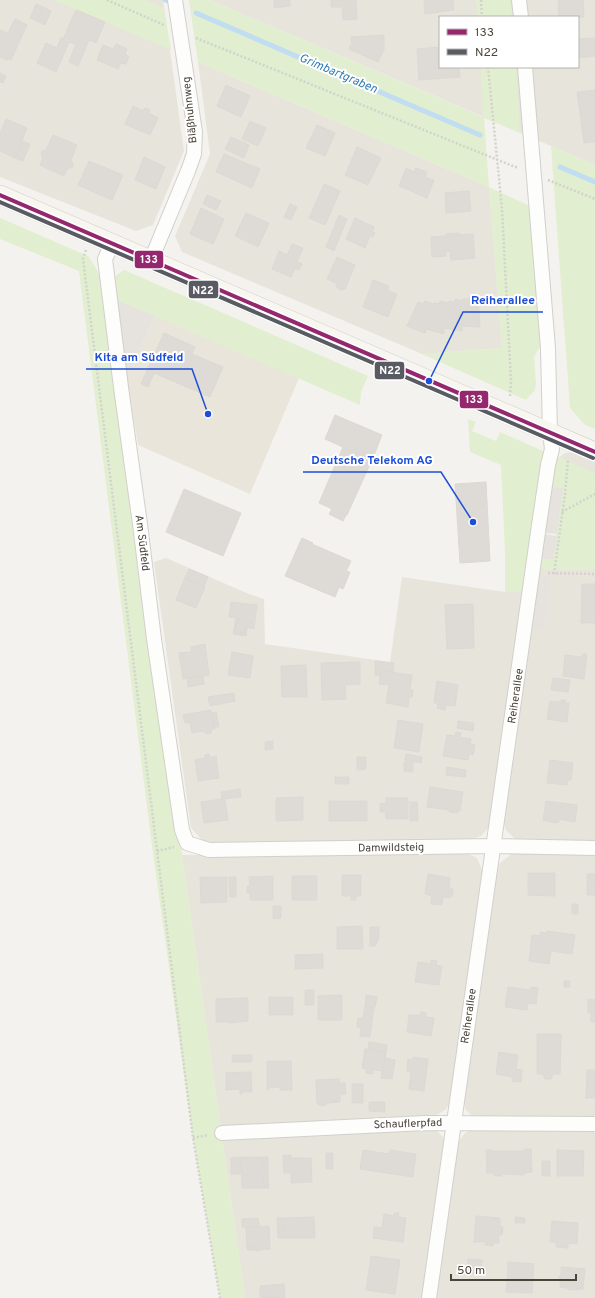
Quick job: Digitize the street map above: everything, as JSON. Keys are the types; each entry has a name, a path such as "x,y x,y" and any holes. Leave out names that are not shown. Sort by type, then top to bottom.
{"main road":[{"path":"0,195 595,452"}],"street":[{"name":"Bläßhuhnweg","path":"151,260 184,185 194,154 195,132 175,0"},
{"path":"519,0 521,16"},
{"name":"Reiherallee","path":"429,1298 548,465 552,449 550,432 548,348 525,68"},
{"name":"Am Südfeld","path":"112,244 105,259 122,395 154,639 182,830 187,843"},
{"name":"Damwildsteig","path":"187,843 209,850 493,846 595,848"},
{"name":"Schauflerpfad","path":"222,1133 425,1123 595,1124"}],"path":[{"path":"107,0 180,32 497,161 595,199"},
{"path":"481,0 482,16"},
{"path":"488,68 502,209 509,335 511,382 510,396"},
{"path":"92,235 83,259 193,1138 220,1298"},
{"path":"554,574 568,459"},
{"path":"562,512 595,494"},
{"path":"533,573 595,574"}],"shaded area":[{"path":"0,0 163,0 184,151 153,225 136,231 0,177"},
{"path":"210,0 595,0 595,165 484,117"},
{"path":"198,62 489,187 502,348 422,354 182,252 175,236 210,154"},
{"path":"117,300 155,316 127,378"},
{"path":"155,316 299,378 250,494 138,445 127,378"},
{"path":"572,452 595,461 595,843 516,840 506,830 503,821 539,570 553,560 563,488 557,459 565,453"},
{"path":"551,486 563,488 557,534 544,533"},
{"path":"544,534 557,536 553,560 540,559"},
{"path":"166,558 264,599 265,644 390,662 402,577 505,592 525,592 491,825 481,836 468,841 208,846 191,828 154,562"},
{"path":"538,575 551,577 548,598 535,596"},
{"path":"535,598 548,600 544,630 531,629"},
{"path":"466,853 477,858 483,872 451,1101 445,1110 435,1116 434,1128 443,1137 445,1143 425,1298 245,1298 182,855"},
{"path":"513,853 595,853 595,1120 472,1116 465,1109 464,1103 495,875 500,863"},
{"path":"471,1130 595,1130 595,1298 435,1298 458,1142 465,1133"}],"green space":[{"path":"54,0 145,0 164,8 171,50"},
{"path":"189,0 210,0 483,117 481,68 516,68 520,133 484,118 489,187 198,62"},
{"path":"476,0 510,0 512,16 478,16"},
{"path":"551,146 595,165 595,429 585,425 570,408"},
{"path":"489,187 530,206 542,343 534,357 536,383 535,390 526,400 422,354 502,348"},
{"path":"0,218 88,256 96,268 102,282 137,557 182,855 245,1298 220,1298 193,1138 152,846 79,271 0,239"},
{"path":"124,270 368,376 361,392 360,405 117,300 114,277"},
{"path":"468,419 476,422 472,431 496,441 500,432 545,452 525,592 505,592 505,552 501,465 470,452"},
{"path":"559,457 595,473 595,570 539,570 540,559 553,560 563,488 551,486 555,462"}],"building":[{"path":"274,0 290,0 290,6 274,8"},
{"path":"331,0 356,0 357,19 343,20 342,7 331,7"},
{"path":"424,0 453,0 454,10 425,14"},
{"path":"558,0 583,0 584,17 559,16"},
{"path":"36,4 43,7 37,21 30,18"},
{"path":"43,7 51,11 45,25 37,21"},
{"path":"76,10 105,22 96,43 89,40 78,66 69,62 76,44 69,42 56,72 37,63 46,43 57,48 61,38 63,39"},
{"path":"15,19 27,25 11,60 7,60 0,57 0,30 8,33"},
{"path":"384,35 384,50 378,62 349,49 352,43 351,37"},
{"path":"595,38 595,56 579,58 579,39"},
{"path":"116,44 127,49 125,54 129,56 126,64 121,63 118,69 97,60 103,45 113,49"},
{"path":"439,47 439,68 459,68 460,77 419,80 417,49"},
{"path":"0,73 6,76 3,83 0,82"},
{"path":"226,85 250,96 241,117 217,106"},
{"path":"595,90 595,142 584,143 577,92"},
{"path":"133,106 143,111 145,108 150,110 149,113 158,118 150,135 125,124"},
{"path":"6,119 27,128 15,158 0,151 0,133"},
{"path":"250,121 266,128 258,146 242,139"},
{"path":"317,125 335,133 325,156 306,148"},
{"path":"53,135 77,145 71,160 73,164 72,168 68,168 64,176 40,165 43,158 41,154 42,151 46,150"},
{"path":"231,137 249,145 244,158 225,149"},
{"path":"22,141 30,144 23,161 15,158"},
{"path":"357,147 381,158 368,185 345,175"},
{"path":"224,154 260,169 252,188 216,172"},
{"path":"144,157 165,167 156,189 135,180"},
{"path":"89,161 123,175 112,200 78,185"},
{"path":"406,168 414,172 416,168 427,172 425,177 434,180 427,198 399,186"},
{"path":"324,184 340,191 325,225 309,218"},
{"path":"469,191 471,211 446,213 445,193"},
{"path":"207,195 221,201 216,210 203,204"},
{"path":"290,204 297,207 291,220 284,217"},
{"path":"201,208 224,219 213,244 190,234"},
{"path":"246,213 269,223 258,247 235,236"},
{"path":"339,215 347,219 334,251 326,247"},
{"path":"355,218 374,227 372,232 375,233 373,237 370,236 365,248 346,239"},
{"path":"459,233 459,235 473,234 475,258 451,260 450,251 446,252 446,256 432,257 431,237"},
{"path":"292,244 303,248 297,262 302,264 299,270 295,268 291,277 272,269 279,251 287,255"},
{"path":"337,257 355,265 345,289 341,290 337,288 336,283 327,279"},
{"path":"373,280 389,286 387,290 397,294 388,317 363,307"},
{"path":"470,296 478,296 480,327 462,326 462,331 444,328 444,334 426,329 425,333 407,326 418,302 423,304 425,301 433,304 439,304 440,301 448,303 449,301 454,302 455,299 463,301 463,299 469,299"},
{"path":"164,333 195,347 192,354 223,367 210,397 154,373 148,387 141,384"},
{"path":"335,415 382,435 372,460 343,521 329,514 332,509 319,503 343,447 325,439"},
{"path":"486,482 490,561 460,563 455,484"},
{"path":"184,489 241,513 223,556 166,532"},
{"path":"302,538 351,561 346,571 350,572 343,589 339,587 335,597 285,576"},
{"path":"189,569 208,577 204,586 185,578"},
{"path":"185,578 205,587 196,608 176,600"},
{"path":"582,584 595,584 595,623 581,623"},
{"path":"231,602 257,605 254,629 245,627 244,633 235,632 236,624 238,624 239,618 229,617"},
{"path":"473,604 474,648 447,649 445,605"},
{"path":"236,617 239,618 238,624 236,624 235,632 244,633 245,627 247,628 246,636 233,634"},
{"path":"205,644 209,675 183,679 179,653 191,652 191,647"},
{"path":"232,652 253,656 250,678 228,675"},
{"path":"583,654 587,654 584,679 563,676 565,655 582,657"},
{"path":"375,661 394,663 393,672 381,671 380,676 375,675"},
{"path":"360,662 360,684 345,685 346,699 322,700 321,663"},
{"path":"306,665 307,697 282,697 281,666"},
{"path":"381,671 412,675 410,690 413,690 412,697 409,697 408,707 386,703 389,685 379,684"},
{"path":"203,676 204,684 188,687 187,678"},
{"path":"553,678 570,680 568,692 551,690"},
{"path":"437,681 458,685 455,706 446,705 445,710 437,708 438,703 434,703"},
{"path":"234,693 235,701 210,706 208,697"},
{"path":"561,700 566,700 565,703 569,703 567,722 547,719 550,701 561,702"},
{"path":"211,710 215,729 212,729 211,733 206,734 203,731 192,733 190,723 185,723 183,715"},
{"path":"216,712 219,727 214,727 212,713"},
{"path":"398,720 423,724 419,752 394,748"},
{"path":"458,721 474,723 473,731 457,728"},
{"path":"456,732 461,733 460,737 471,739 470,744 475,745 473,755 469,754 468,760 443,756 447,735 455,736"},
{"path":"273,741 273,749 265,750 265,742"},
{"path":"209,754 210,758 216,756 219,778 198,781 195,760 205,758 205,755"},
{"path":"406,754 422,757 421,763 405,760"},
{"path":"357,757 366,757 366,769 357,770"},
{"path":"550,760 573,763 571,780 568,780 567,785 547,783"},
{"path":"404,762 413,762 413,772 404,771"},
{"path":"447,767 466,770 465,777 446,775"},
{"path":"335,777 349,777 349,784 335,784"},
{"path":"430,787 463,792 460,811 457,813 449,812 449,810 427,807"},
{"path":"240,789 241,797 222,799 221,792"},
{"path":"303,797 303,820 276,821 276,798"},
{"path":"386,798 408,798 408,819 386,819 385,812 380,812 380,803 386,804"},
{"path":"225,799 228,820 204,823 201,802"},
{"path":"329,801 359,801 359,821 329,821"},
{"path":"360,801 367,801 367,821 360,821"},
{"path":"546,801 577,805 575,822 559,819 559,822 556,823 543,820"},
{"path":"410,802 417,802 418,821 410,821"},
{"path":"528,873 555,873 555,896 528,895"},
{"path":"428,874 450,878 449,886 453,890 453,895 450,898 443,897 442,905 431,904 432,896 425,894"},
{"path":"587,874 595,874 595,895 587,895"},
{"path":"342,875 361,875 361,896 356,896 356,900 351,900 351,896 342,896"},
{"path":"273,876 273,900 250,900 250,893 247,893 247,886 250,886 249,877"},
{"path":"292,876 317,876 317,900 292,900"},
{"path":"200,877 227,877 227,902 201,903"},
{"path":"229,877 236,877 236,897 230,897"},
{"path":"572,904 578,904 578,914 572,914"},
{"path":"273,906 281,906 281,918 273,919"},
{"path":"362,926 363,949 337,949 337,927"},
{"path":"370,927 379,927 379,938 375,946 370,946"},
{"path":"547,931 575,935 572,954 551,951 549,964 529,961 532,935 540,936 540,932 547,933"},
{"path":"323,954 323,968 295,969 295,955"},
{"path":"431,960 437,961 436,965 442,966 439,985 415,982 418,962 431,964"},
{"path":"564,981 570,981 570,987 564,987"},
{"path":"508,987 530,990 531,987 538,988 536,1004 528,1003 527,1010 505,1007"},
{"path":"305,990 314,990 314,1005 305,1005"},
{"path":"342,995 342,1020 318,1020 318,996"},
{"path":"366,995 377,997 375,1007 365,1006"},
{"path":"269,997 293,997 293,1015 269,1015"},
{"path":"248,998 248,1021 229,1023 216,1022 216,999"},
{"path":"588,999 595,1000 595,1022 591,1022 591,1013 588,1013"},
{"path":"365,1006 374,1007 370,1037 360,1036 361,1028 357,1027 358,1018 363,1018"},
{"path":"421,1012 426,1013 426,1017 434,1018 431,1036 407,1032 409,1015 420,1015"},
{"path":"537,1034 561,1034 560,1074 553,1074 551,1079 545,1079 543,1074 537,1074"},
{"path":"369,1042 387,1045 386,1052 368,1049"},
{"path":"365,1049 386,1052 383,1071 373,1070 373,1074 366,1073 366,1069 362,1068"},
{"path":"499,1052 518,1055 516,1069 522,1070 521,1082 512,1081 512,1077 496,1074"},
{"path":"232,1055 252,1055 252,1062 232,1062"},
{"path":"413,1057 428,1059 424,1091 409,1089 411,1072 407,1071 408,1059 413,1060"},
{"path":"385,1058 395,1060 392,1079 381,1078"},
{"path":"267,1061 291,1061 292,1090 280,1090 280,1087 268,1088 267,1090"},
{"path":"587,1070 595,1070 595,1098 586,1098"},
{"path":"251,1072 252,1092 242,1092 242,1094 240,1094 240,1089 226,1090 226,1073"},
{"path":"339,1079 339,1083 345,1083 346,1094 340,1094 340,1102 328,1103 320,1106 317,1103 316,1080"},
{"path":"352,1084 363,1084 363,1103 352,1103"},
{"path":"369,1102 385,1102 385,1112 369,1111"},
{"path":"524,1149 531,1149 532,1172 524,1173 524,1175 502,1174 502,1176 494,1176 494,1173 487,1173 486,1150 524,1151"},
{"path":"363,1150 389,1154 390,1150 416,1154 413,1177 360,1169"},
{"path":"557,1150 584,1151 583,1176 557,1176"},
{"path":"326,1153 333,1153 333,1169 326,1169"},
{"path":"283,1155 291,1155 291,1158 311,1158 312,1182 291,1183 291,1173 284,1173"},
{"path":"241,1157 263,1157 263,1170 268,1170 268,1177 263,1177 264,1188 242,1188"},
{"path":"241,1157 242,1174 231,1174 231,1158"},
{"path":"263,1157 268,1157 268,1170 263,1170"},
{"path":"542,1161 550,1161 550,1176 542,1176"},
{"path":"263,1177 268,1177 269,1188 264,1188"},
{"path":"394,1213 399,1213 398,1217 406,1218 403,1242 373,1238 374,1227 382,1228 384,1214 394,1216"},
{"path":"476,1216 500,1218 500,1226 503,1227 502,1235 499,1235 499,1243 494,1243 493,1246 485,1245 486,1242 474,1242"},
{"path":"314,1217 315,1238 284,1238 284,1218"},
{"path":"515,1217 525,1218 525,1223 515,1223"},
{"path":"258,1218 259,1227 242,1227 242,1219"},
{"path":"277,1218 284,1218 284,1238 278,1238"},
{"path":"552,1221 578,1223 577,1244 568,1243 568,1248 556,1247 556,1242 550,1242"},
{"path":"269,1226 270,1249 256,1251 256,1247 247,1247 246,1227"},
{"path":"247,1247 256,1247 256,1250 247,1250"},
{"path":"371,1256 400,1260 395,1294 366,1290"},
{"path":"468,1259 482,1260 481,1274 467,1273"},
{"path":"508,1262 534,1264 532,1293 506,1292"},
{"path":"561,1267 585,1269 583,1289 569,1290 567,1288 560,1287 559,1276 561,1277"},
{"path":"284,1284 285,1298 260,1298 260,1286"}],"waterway":[{"name":"Grimbartgraben","path":"196,13 480,135"},
{"name":"Grimbartgraben","path":"560,167 595,182"}],"transit line":[{"name":"133","path":"0,195 595,452"},
{"name":"N22","path":"0,202 593,458"}],"place":[{"name":"Reiherallee","path":"429,381"},
{"name":"Kita am Südfeld","path":"208,414"},
{"name":"Deutsche Telekom AG","path":"473,522"}]}
